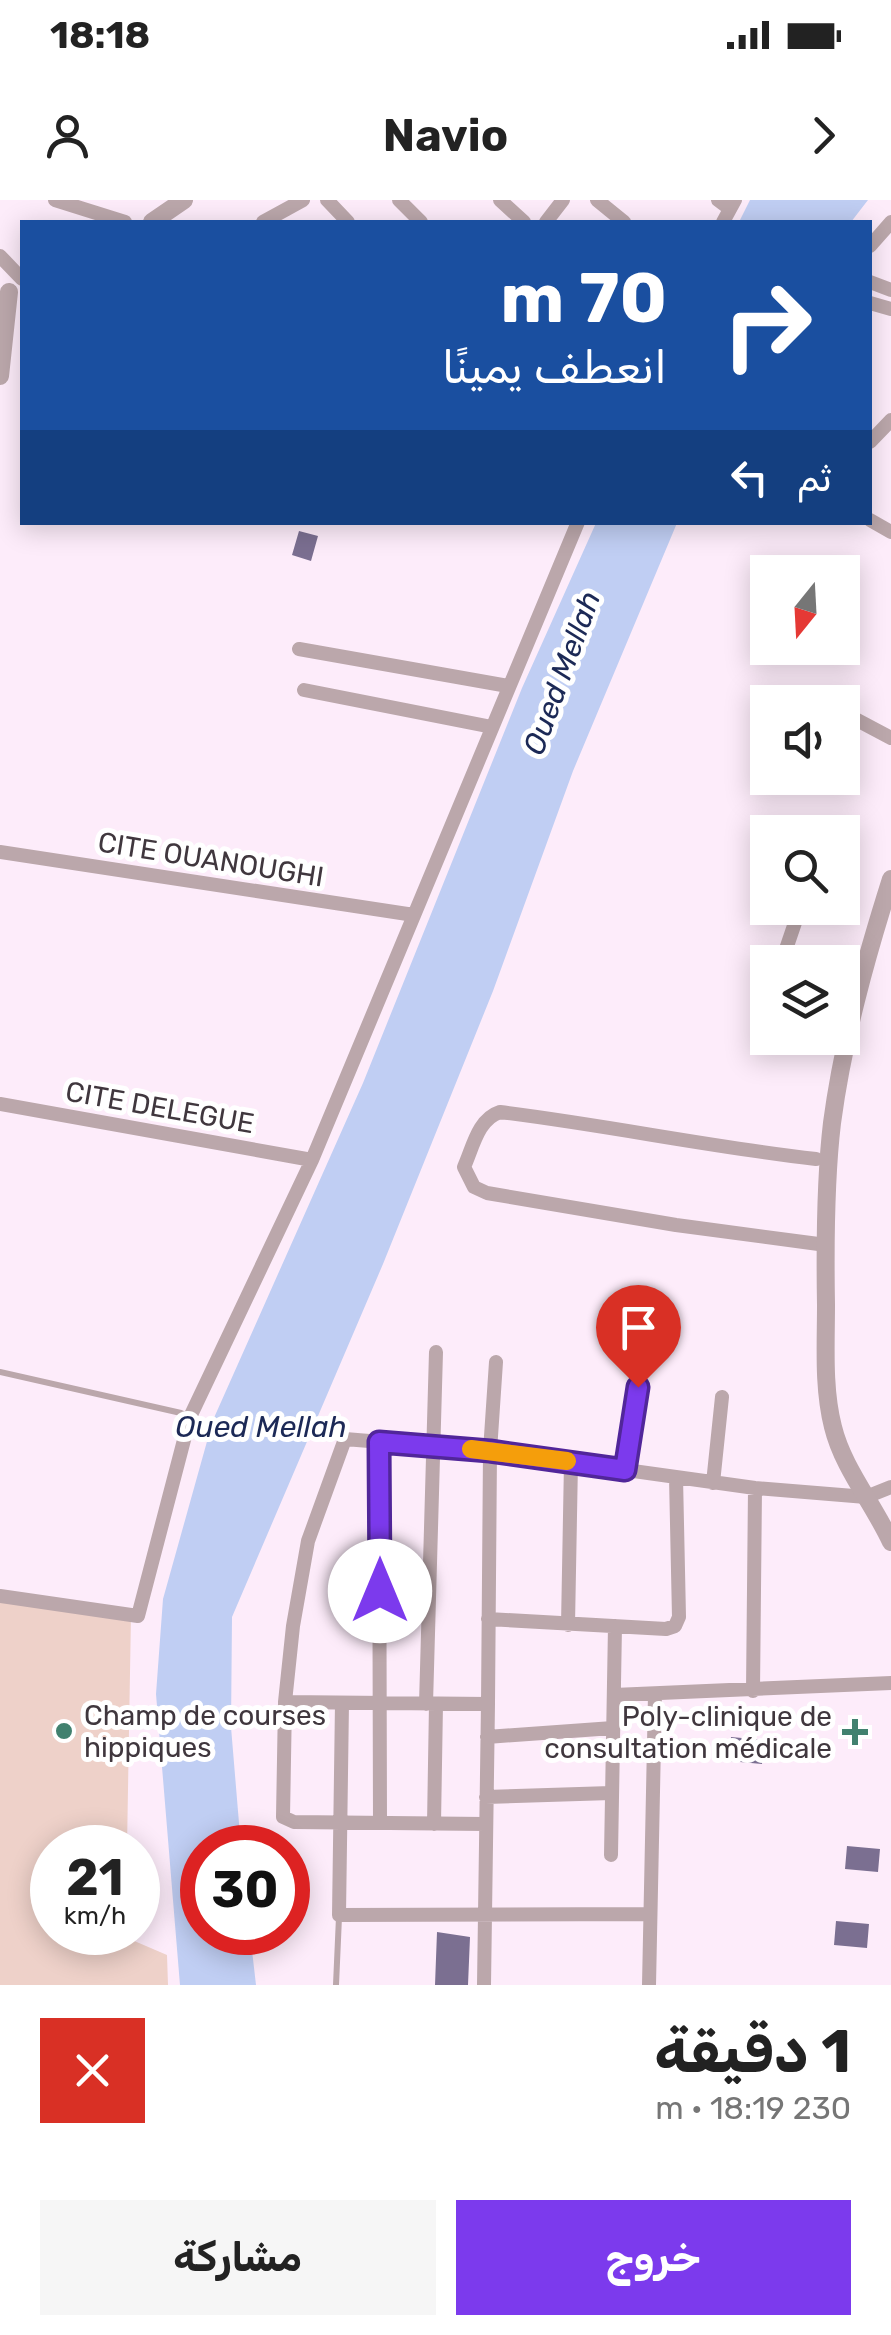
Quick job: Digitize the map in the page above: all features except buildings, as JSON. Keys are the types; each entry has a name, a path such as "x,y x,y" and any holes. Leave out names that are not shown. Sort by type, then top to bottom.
{"street":[{"path":"55,200 120,220"},
{"path":"155,220 184,200"},
{"path":"267,220 303,200"},
{"path":"327,200 346,220"},
{"path":"399,200 419,220"},
{"path":"500,200 522,220"},
{"path":"548,220 563,200"},
{"path":"597,200 622,220"},
{"path":"0,256 14,288 15,317 0,376"},
{"path":"872,440 891,420"},
{"path":"0,1596 138,1616 194,1419 312,1160 577,525"},
{"path":"299,650 508,686"},
{"path":"304,690 492,727"},
{"path":"860,722 891,738"},
{"name":"CITE OUANOUGHI","path":"0,852 414,916"},
{"path":"860,955 891,879"},
{"path":"841,1055 832,1126 826,1245 826,1377 833,1428 854,1477 891,1542"},
{"name":"CITE DELEGUE","path":"0,1104 312,1160"},
{"path":"816,1159 728,1149 500,1112 483,1123 464,1167 466,1177 487,1193 826,1245"},
{"path":"434,1824 432,1446 436,1352"},
{"path":"484,1985 490,1451 496,1362"},
{"path":"625,1470 638,1387"},
{"path":"713,1482 722,1398"},
{"path":"485,1824 294,1822 283,1817 285,1702 293,1626 308,1541 342,1439 490,1451 755,1488 866,1497 891,1488"},
{"path":"379,1442 380,1823"},
{"path":"568,1624 571,1462"},
{"path":"488,1619 666,1629 675,1626 679,1617 676,1477"},
{"path":"753,1691 755,1488"},
{"path":"611,1855 615,1626"},
{"path":"614,1695 891,1683"},
{"path":"649,1985 655,1695"},
{"path":"285,1702 488,1704"},
{"path":"342,1703 339,1915 650,1914"},
{"path":"487,1736 614,1728"},
{"path":"486,1797 612,1793"}],"lane":[{"path":"0,1372 194,1419"},
{"path":"336,1985 339,1915"}],"path":[{"path":"194,1419 342,1439"}],"shaded area":[{"name":"Champ de courses hippiques","path":"0,1596 131,1615 127,1825 30,1825 30,1955 160,1952 167,1955 168,1985 0,1985"}],"water":[{"path":"750,200 868,200 853,220 740,220"},
{"name":"Oued Mellah","path":"595,525 676,525 573,771 493,991 383,1264 232,1617 231,1727 239,1825 180,1825 180,1955 253,1955 256,1985 180,1985 156,1694 163,1599 213,1420 363,1083 522,688"}],"slow traffic":[{"path":"471,1449 567,1461"}],"place":[{"name":"Champ de courses hippiques","path":"64,1731"},
{"name":"Poly-clinique de consultation médicale","path":"855,1732"}],"route":[{"path":"380,1591 379,1442 490,1451 625,1470 638,1387"}]}
